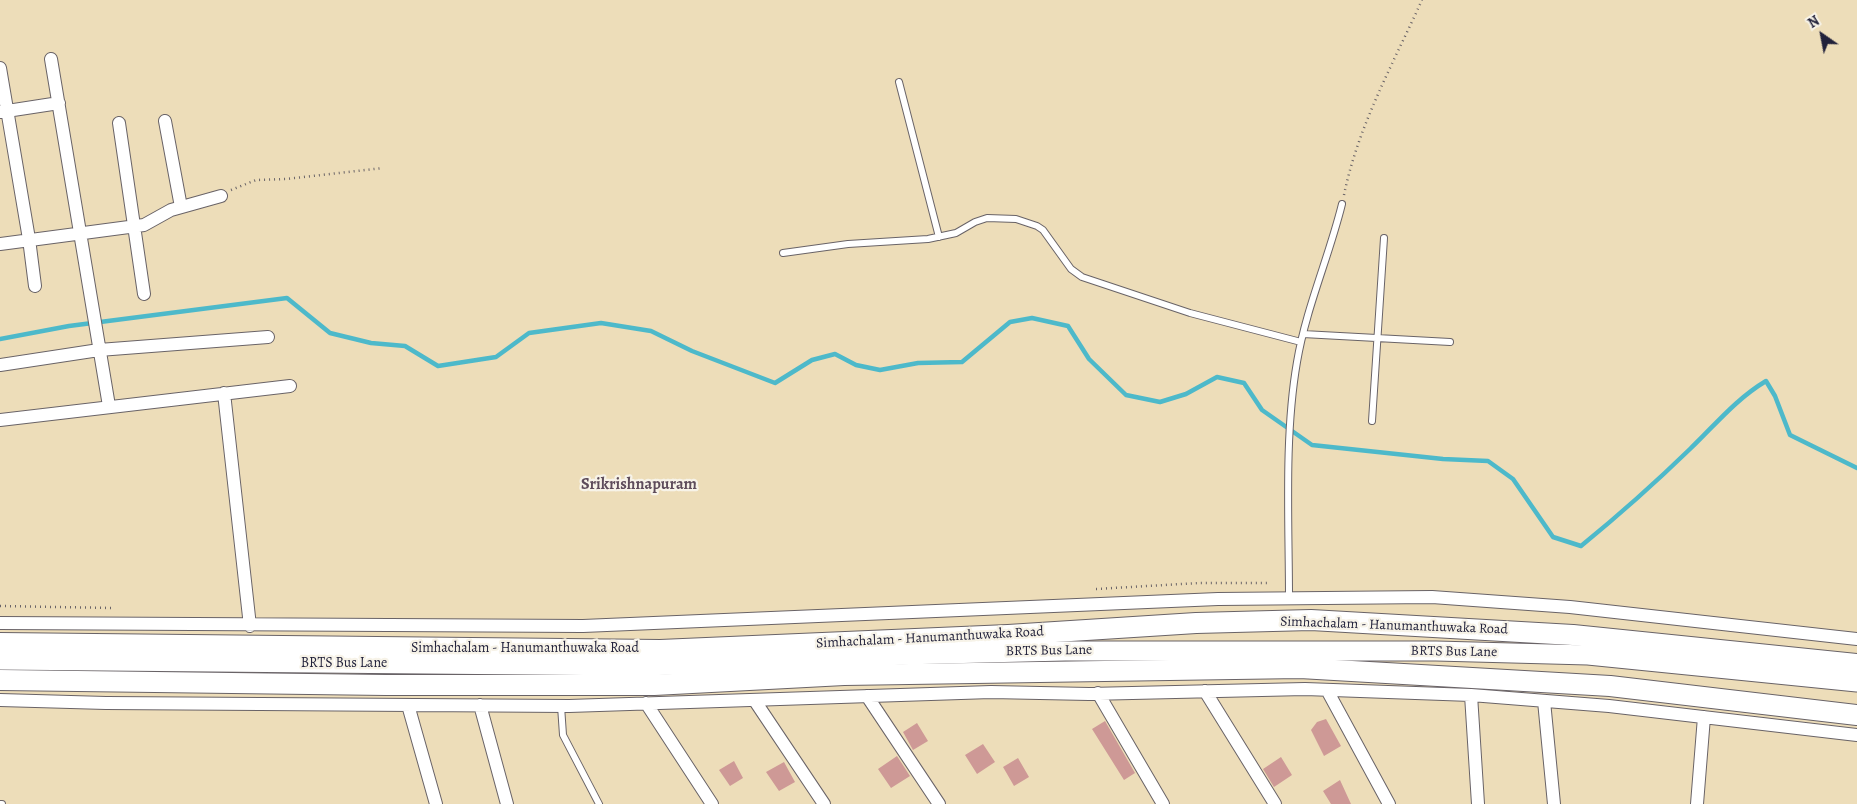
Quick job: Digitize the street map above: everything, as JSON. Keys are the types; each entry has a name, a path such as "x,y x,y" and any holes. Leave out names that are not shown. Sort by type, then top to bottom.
{"main road":[{"name":"Simhachalam - Hanumanthuwaka Road","path":"0,643 660,650 989,636 1196,623 1311,620 1573,635 1857,664"},
{"path":"0,680 386,685 654,685 844,675 1300,668 1610,686 1857,715"}],"street":[{"path":"51,59 82,234 96,333 109,406"},
{"path":"0,68 4,111 29,240 35,286"},
{"path":"4,111 59,103"},
{"path":"165,121 181,207"},
{"path":"118,123 144,294"},
{"path":"0,244 134,227 152,222 171,210 221,196"},
{"path":"0,365 99,350 268,336"},
{"path":"0,420 290,386"},
{"path":"224,393 250,626"},
{"path":"0,623 250,626 583,626 1370,596 1482,599 1857,639"},
{"name":"BRTS Bus Lane","path":"0,660 636,666 1046,651 1436,651 1588,655 1857,682"},
{"path":"1327,690 1389,804"},
{"path":"0,700 116,703 561,706 991,692 1098,693 1327,690 1470,695 1544,701 1857,735"},
{"path":"1205,691 1275,804"},
{"path":"1098,693 1163,804"},
{"path":"1470,695 1478,804"},
{"path":"867,696 939,804"},
{"path":"755,701 824,804"},
{"path":"1544,701 1554,804"},
{"path":"646,703 712,804"},
{"path":"408,705 436,804"},
{"path":"480,705 507,804"},
{"path":"1698,804 1704,717"}],"lane":[{"path":"899,82 939,237"},
{"path":"1289,598 1290,441 1293,384 1303,334 1342,204"},
{"path":"783,253 848,244 939,237 956,233 974,222 987,218 1006,218 1029,223 1043,230 1071,269 1082,277 1190,313 1301,342"},
{"path":"1372,421 1384,238"},
{"path":"1303,334 1450,342"},
{"path":"561,706 563,735 599,804"}],"path":[{"path":"1342,204 1357,144 1367,117 1422,0"},
{"path":"221,196 256,180 286,179 383,168"}],"building":[{"path":"1326,719 1341,746 1324,756 1311,730 1317,722"},
{"path":"1105,721 1135,773 1124,780 1092,729"},
{"path":"917,723 928,741 913,750 903,732"},
{"path":"983,744 995,762 977,774 965,755"},
{"path":"897,756 910,776 891,788 878,769"},
{"path":"1281,757 1292,775 1274,787 1263,769"},
{"path":"1018,758 1029,777 1014,786 1003,767"},
{"path":"734,761 743,778 730,786 719,770"},
{"path":"784,762 795,782 779,791 766,772"},
{"path":"1340,780 1351,804 1331,804 1323,791"}],"waterway":[{"path":"0,339 69,326 287,298 330,333 371,343 405,346 438,366 496,357 529,333 601,323 651,331 692,351 775,383 812,360 835,354 856,365 880,370 918,363 962,362 1010,322 1032,318 1068,326 1089,359 1126,395 1160,402 1186,394 1217,377 1244,383 1262,410 1312,445 1443,459 1488,461 1513,479 1553,537 1581,546 1623,511 1735,404 1766,381 1775,396 1790,435 1857,468"}],"district":[{"name":"Srikrishnapuram","path":"639,485"}]}
